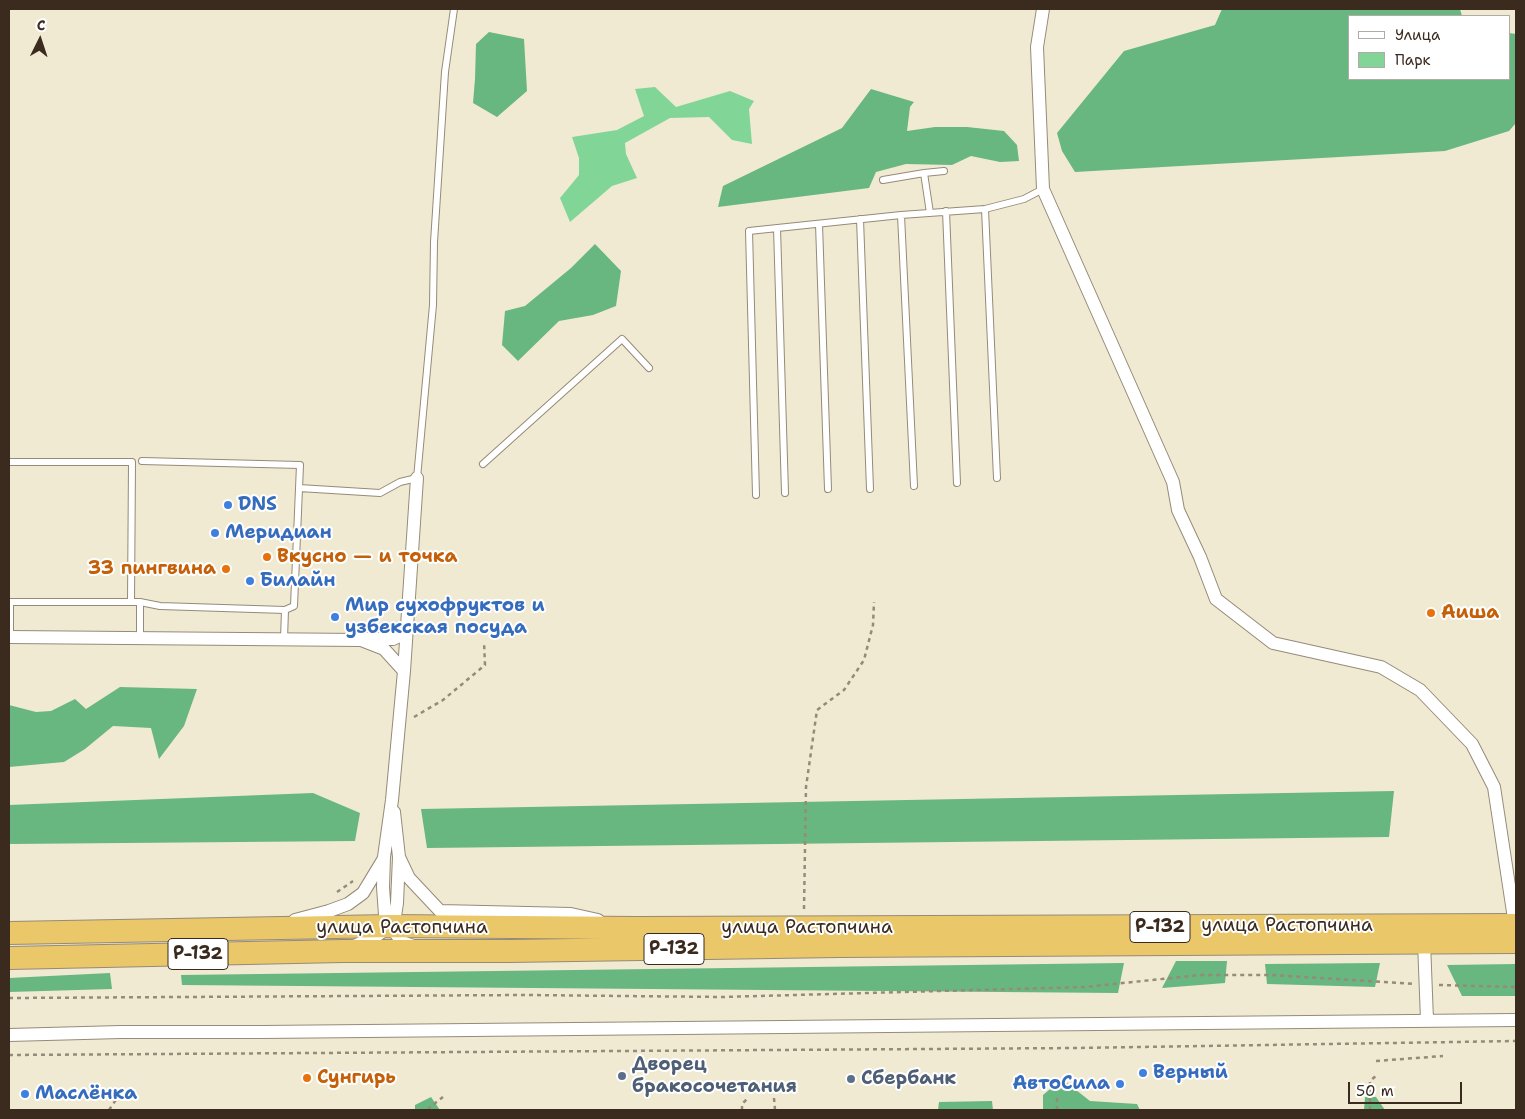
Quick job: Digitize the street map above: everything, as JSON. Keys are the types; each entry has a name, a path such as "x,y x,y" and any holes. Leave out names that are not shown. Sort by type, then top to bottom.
{"highway":[{"name":"улица Растопчина","path":"9,933 390,926 436,919 637,928 1516,931"},
{"name":"улица Растопчина","path":"9,958 343,951 1424,942 1516,931"}],"street":[{"path":"1043,9 1037,47 1043,189 1173,482 1178,510 1200,557 1216,599 1273,643 1380,667 1420,690 1472,744 1494,787 1516,931"},
{"path":"399,858 409,878 436,919 432,936 436,944 434,951 402,942 390,926 383,903 384,857 392,800 404,671 417,478"},
{"path":"9,637 361,640 393,639 406,633"},
{"path":"361,640 384,649 404,671"},
{"path":"343,951 375,937 390,926 397,903 399,858 398,834 392,800"},
{"path":"261,929 329,912 348,904 363,893 384,857"},
{"path":"1424,942 1427,1020"},
{"path":"9,1035 122,1032 1516,1020"}],"lane":[{"path":"299,488 380,493 400,482 417,478 433,305 434,242 445,72 454,9"},
{"path":"882,180 944,171"},
{"path":"924,173 930,213"},
{"path":"756,495 749,231 901,215 985,209 1024,199 1043,189"},
{"path":"985,209 996,478"},
{"path":"946,211 957,483"},
{"path":"901,215 914,486"},
{"path":"860,219 870,489"},
{"path":"820,224 828,489"},
{"path":"777,228 785,493"},
{"path":"483,464 622,339 648,368"},
{"path":"9,637 9,602 140,602 160,606 285,610 294,606 300,464 142,461"},
{"path":"9,462 132,462 131,602"},
{"path":"140,602 140,638"},
{"path":"284,639 285,610"}],"path":[{"path":"804,928 806,787 817,710 844,690 864,660 873,624 874,602"},
{"path":"399,727 443,700 485,665 484,642"},
{"path":"336,893 357,878"},
{"path":"9,998 466,994 722,997 1085,987 1200,975 1273,975 1427,985 1516,987"},
{"path":"9,1055 1077,1048 1516,1041"},
{"path":"1376,1061 1443,1056"},
{"path":"1370,1110 1370,1081 1377,1075"},
{"path":"109,1110 122,1092"},
{"path":"742,1110 742,1104 749,1097"},
{"path":"429,1110 429,1108 443,1098"},
{"path":"774,1098 775,1110"},
{"path":"1057,1110 1058,1098"}],"green space":[{"path":"1222,9 1460,9 1462,15 1348,15 1348,80 1510,80 1510,33 1516,34 1516,123 1509,131 1445,151 1075,172 1062,151 1057,133 1124,51 1215,25"},
{"path":"489,32 524,39 527,91 497,117 473,103 476,44"},
{"path":"655,87 676,107 730,91 754,101 749,109 752,144 732,140 709,117 670,118 625,143 626,154 637,178 612,186 570,222 560,198 579,175 579,158 572,137 617,130 644,116 635,89"},
{"path":"871,89 914,102 910,107 907,131 935,127 967,127 1004,131 1017,145 1019,161 1000,162 971,156 952,165 906,164 876,172 869,188 718,207 723,186 842,128"},
{"path":"595,244 621,271 616,306 593,315 559,321 518,361 502,345 505,311 525,306 571,268"},
{"path":"120,687 197,689 184,726 159,759 151,728 113,726 85,749 64,762 9,767 9,705 36,712 51,711 75,699 86,709"},
{"path":"1394,791 1389,837 427,848 421,809"},
{"path":"313,793 360,813 355,841 9,844 9,805"},
{"path":"1176,961 1227,961 1225,983 1162,988"},
{"path":"1124,963 1118,993 182,985 181,975"},
{"path":"1380,963 1375,987 1267,984 1265,964"},
{"path":"1516,964 1516,996 1462,996 1447,965"},
{"path":"110,973 112,989 9,992 9,978"},
{"path":"1062,1079 1090,1101 1137,1104 1140,1110 1043,1110 1043,1095"},
{"path":"431,1097 440,1110 415,1110 415,1105"},
{"path":"1365,1097 1376,1097 1385,1110 1364,1110"},
{"path":"992,1101 993,1110 938,1110 939,1102"}],"place":[{"name":"DNS","path":"228,505"},
{"name":"Меридиан","path":"215,533"},
{"name":"Вкусно — и точка","path":"267,557"},
{"name":"33 пингвина","path":"226,569"},
{"name":"Билайн","path":"250,581"},
{"name":"Аиша","path":"1431,613"},
{"name":"Мир сухофруктов и узбекская посуда","path":"335,617"},
{"name":"Верный","path":"1143,1073"},
{"name":"Дворец бракосочетания","path":"622,1076"},
{"name":"Сунгирь","path":"307,1078"},
{"name":"Сбербанк","path":"851,1079"},
{"name":"АвтоСила","path":"1120,1084"},
{"name":"Маслёнка","path":"25,1094"}]}
